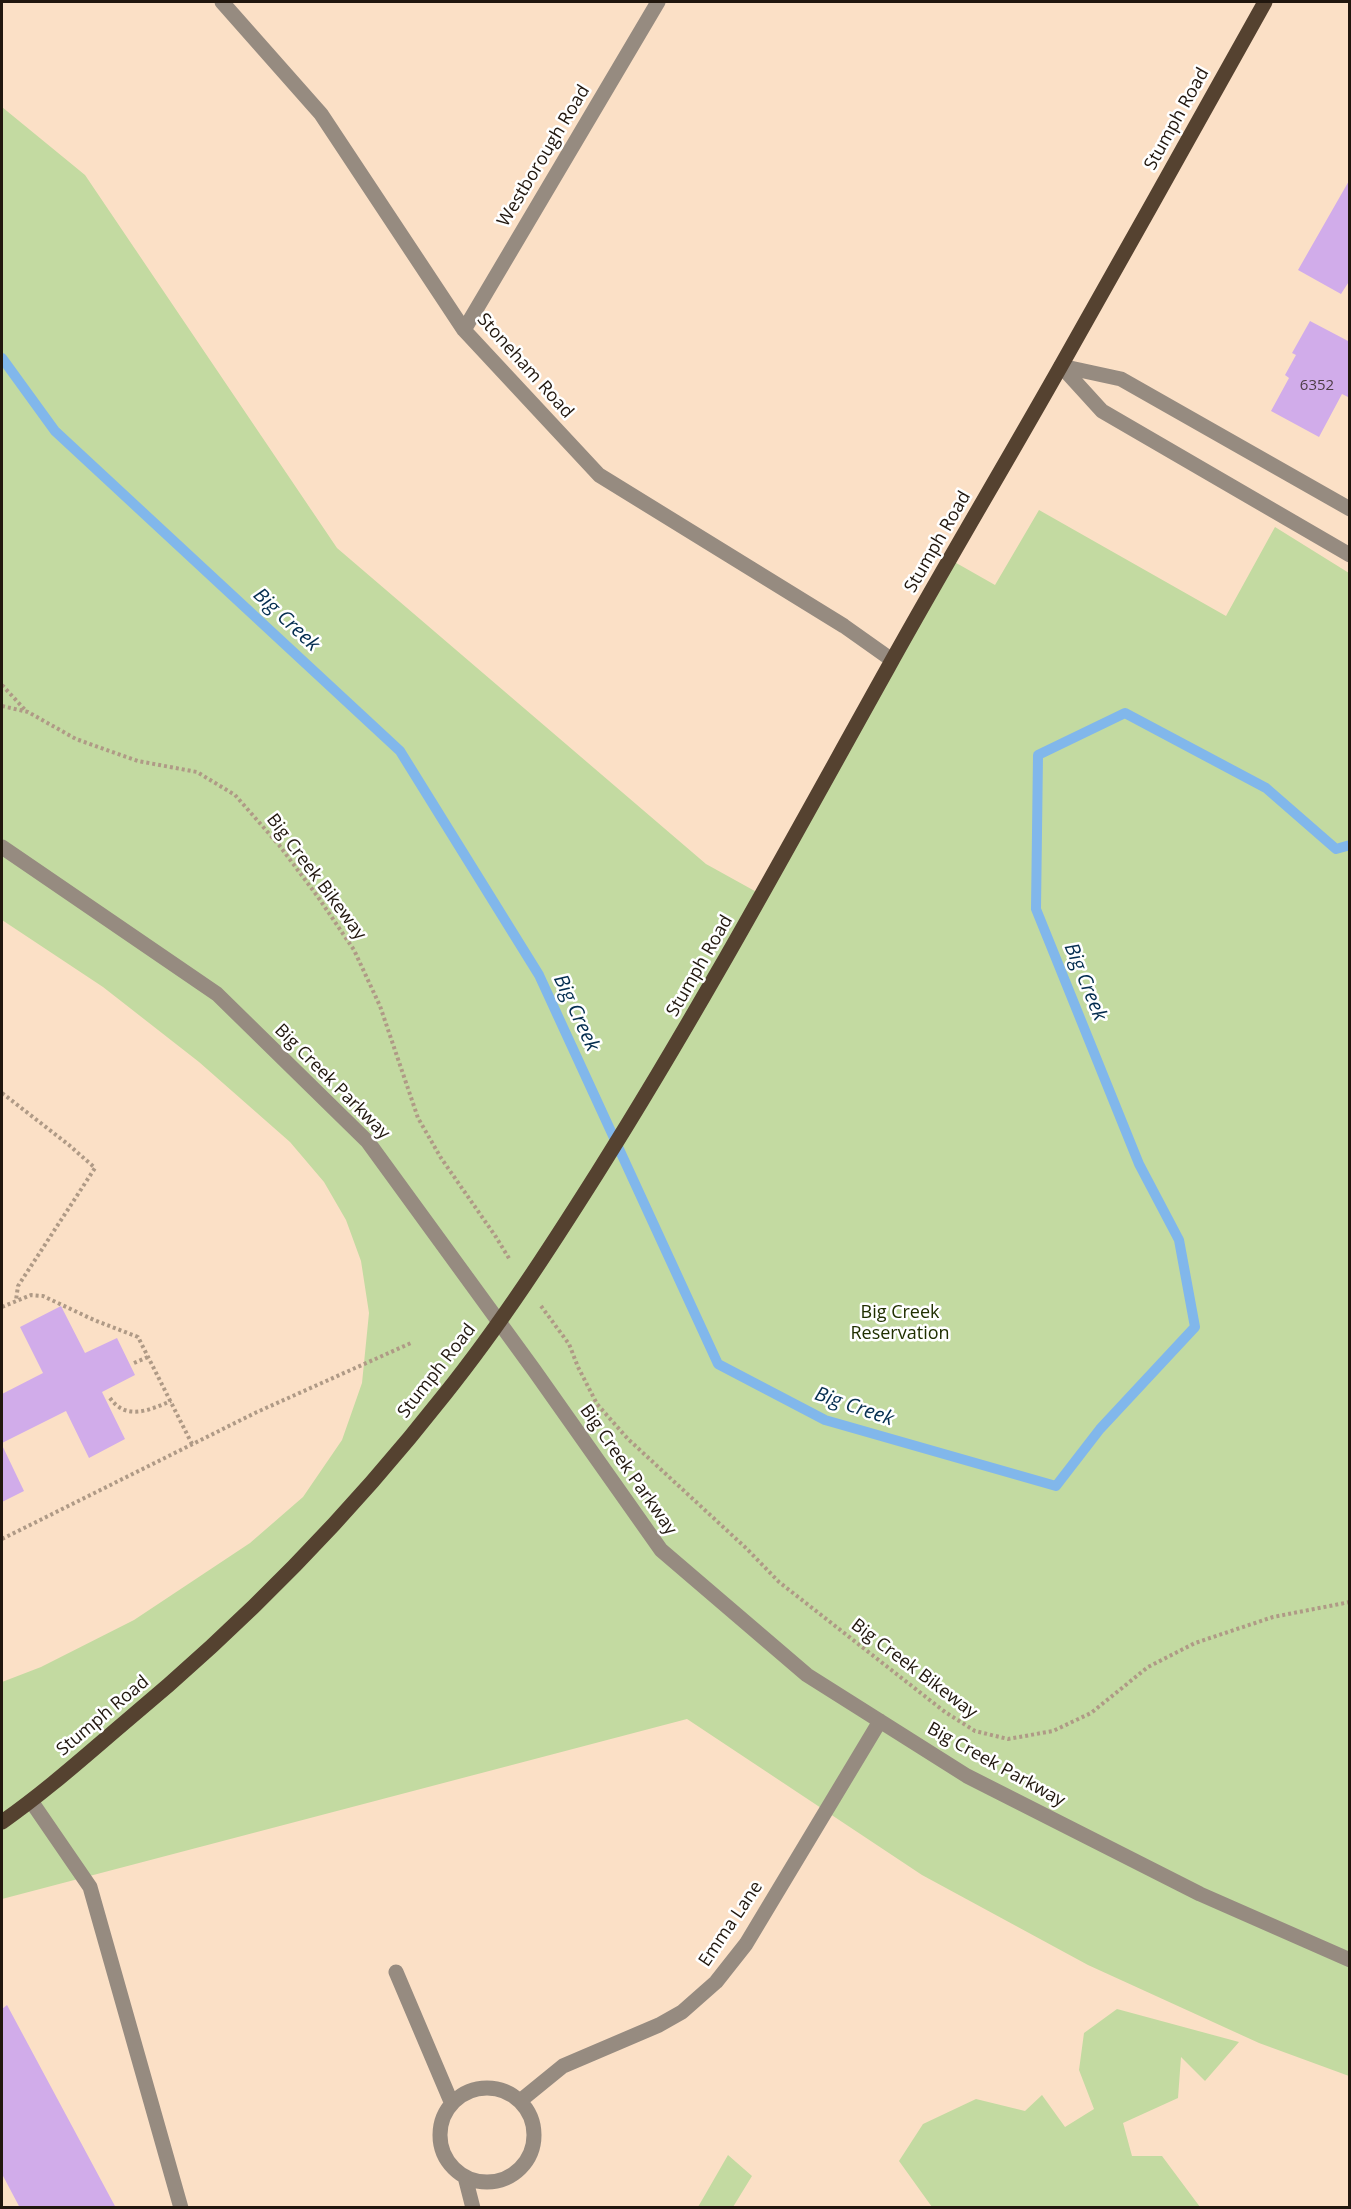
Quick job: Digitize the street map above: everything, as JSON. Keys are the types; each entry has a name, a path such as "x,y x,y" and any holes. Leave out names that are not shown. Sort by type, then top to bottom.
{"main road":[{"name":"Stumph Road","path":"2,1822 31,1801 189,1669 262,1599 389,1463 448,1391 499,1322 557,1237 649,1091 735,946 892,660 1061,366 1265,2"}],"street":[{"name":"Stoneham Road","path":"222,2 321,114 464,330 599,475 844,626 892,660"},
{"name":"Westborough Road","path":"464,330 658,2"},
{"path":"1061,366 1121,379 1350,509"},
{"path":"1061,366 1102,411 1350,555"},
{"name":"Big Creek Parkway","path":"2,847 217,994 368,1142 661,1550 807,1675 967,1776 1200,1894 1350,1960"},
{"name":"Emma Lane","path":"520,2101 563,2066 682,2012 716,1982 746,1944 880,1721"},
{"path":"31,1801 90,1887 181,2208"},
{"path":"396,1972 452,2103"},
{"path":"478,2088 494,2088 508,2092 520,2101 530,2113 534,2128 534,2143 529,2157 520,2169 509,2178 494,2182 479,2182 465,2177 454,2168 445,2157 440,2129 444,2115 452,2103 478,2088"},
{"path":"465,2177 473,2208"}],"path":[{"path":"2,685 28,712"},
{"name":"Big Creek Bikeway","path":"2,706 28,712 76,739 138,761 197,772 236,795 279,845 354,950 380,1006 418,1118 441,1158 496,1236"},
{"path":"2,1093 95,1168 18,1286 16,1300"},
{"path":"2,1308 31,1295 43,1296 94,1320 133,1333 138,1337 192,1444"},
{"name":"Big Creek Bikeway","path":"561,1332 597,1404 628,1439 747,1549 779,1582 945,1712 975,1731 1008,1739 1053,1731 1091,1713 1148,1667 1195,1642 1274,1617 1350,1602"},
{"path":"2,1539 257,1412 411,1343"},
{"path":"134,1363 148,1357"},
{"path":"110,1398 122,1410 140,1413 171,1401"}],"green space":[{"name":"Big Creek Reservation","path":"2,107 85,175 337,548 706,864 762,895 951,560 995,585 1039,510 1226,616 1275,527 1349,573 1349,2076 1259,2043 1088,1965 922,1875 687,1719 2,1899 2,1682 41,1667 134,1620 250,1543 303,1497 342,1440 362,1383 369,1313 361,1261 346,1220 324,1182 290,1142 199,1062 103,987 2,920"},
{"path":"1117,2009 1239,2042 1205,2081 1181,2057 1178,2098 1123,2123 1132,2156 1162,2156 1200,2207 932,2207 899,2161 923,2124 976,2099 1025,2111 1042,2095 1065,2127 1094,2109 1079,2070 1084,2033"},
{"path":"728,2155 752,2176 733,2207 698,2207"}],"building":[{"path":"1350,179 1350,280 1341,294 1298,270"},
{"path":"1310,321 1350,342 1350,398 1342,394 1319,437 1271,411 1289,378 1285,375 1296,355 1292,353"},
{"path":"61,1306 85,1353 117,1338 135,1375 102,1392 125,1439 89,1458 66,1411 2,1443 2,1394 43,1373 20,1327"},
{"path":"2,1445 24,1491 2,1502"},
{"path":"7,2005 116,2208 20,2208 2,2174 2,2009"}],"waterway":[{"name":"Big Creek","path":"2,358 55,431 400,751 539,975 718,1364 825,1420 1056,1486 1100,1429 1195,1327 1179,1240 1139,1164 1036,909 1038,755 1125,713 1266,788 1336,849 1350,845"}]}
